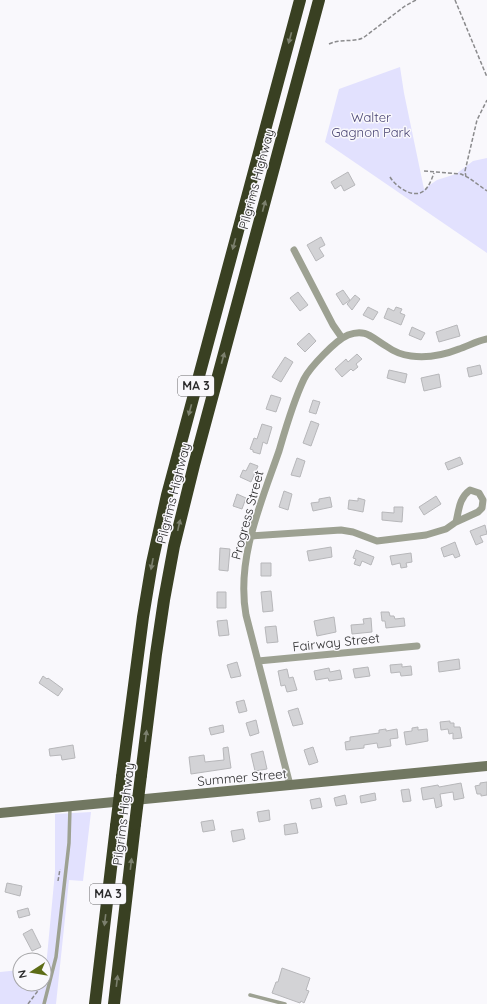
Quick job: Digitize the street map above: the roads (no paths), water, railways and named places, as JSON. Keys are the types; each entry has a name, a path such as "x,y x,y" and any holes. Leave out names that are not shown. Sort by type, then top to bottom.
{"highway":[{"name":"Pilgrims Highway","path":"95,1004 122,777 143,617 152,562 167,495 300,0"},
{"name":"Pilgrims Highway","path":"114,1004 161,620 177,532 319,0"}],"street":[{"path":"294,250 333,325 342,338 361,332 368,334 399,353 426,357 443,354 487,339"},
{"name":"Progress Street","path":"290,785 244,602 243,584 246,554 271,473 304,379 312,366 342,338"},
{"path":"252,536 341,530 353,532 368,538 382,540 426,535 446,529 456,522 478,512 482,508 483,500 479,493 470,490 464,495 456,522"},
{"name":"Fairway Street","path":"258,661 418,646"},
{"name":"Summer Street","path":"0,813 70,805 487,766"}],"lane":[{"path":"44,1004 56,958 69,843 71,818 70,805"},
{"path":"250,995 285,1004"}],"park label":[{"name":"Walter Gagnon Park","path":"371,124"}]}
